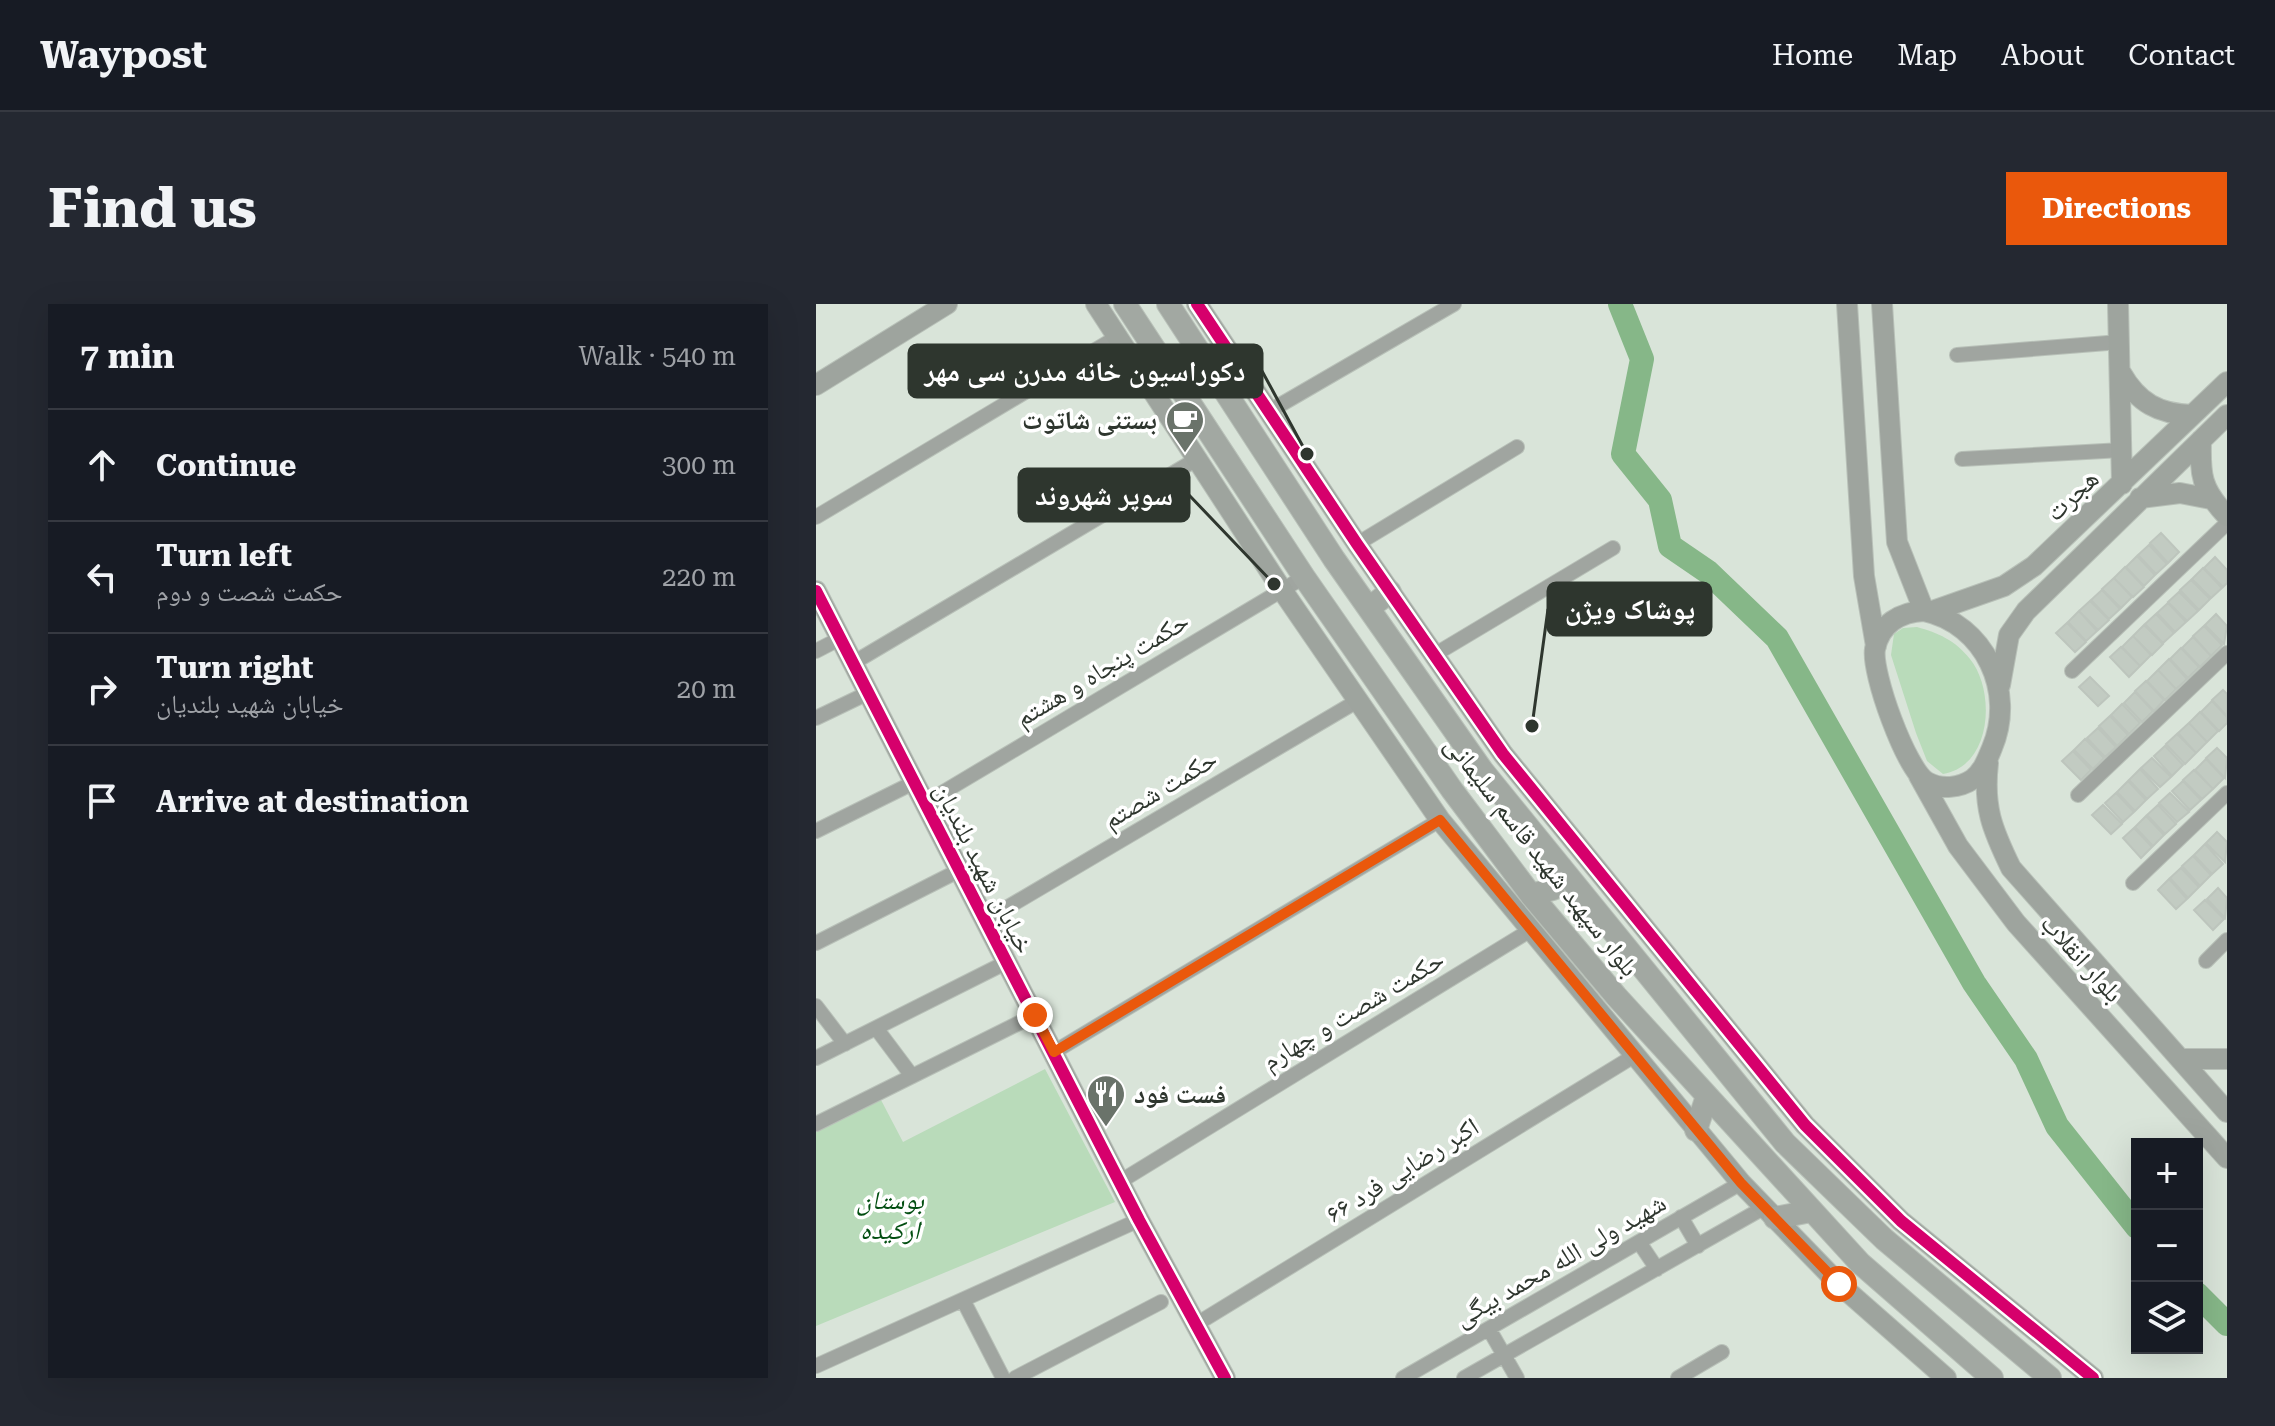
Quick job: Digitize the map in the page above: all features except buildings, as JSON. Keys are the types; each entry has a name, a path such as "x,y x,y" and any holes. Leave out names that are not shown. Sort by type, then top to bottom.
{"main road":[{"name":"بلوار سپهبد شهید قاسم سلیمانی","path":"1125,304 1304,577 1452,790 1531,895 1707,1096 1860,1263 1992,1378"},
{"name":"بلوار سپهبد شهید قاسم سلیمانی","path":"1168,304 1369,608 1482,770 1785,1143 1884,1239 2050,1378"},
{"path":"1369,608 1390,592"},
{"path":"1531,895 1553,889 1561,867"},
{"path":"1554,923 1565,904 1586,898"},
{"path":"1696,1130 1707,1096"},
{"path":"1770,1212 1811,1211"}],"street":[{"path":"816,385 947,304"},
{"path":"1096,304 1282,590 1440,820 1741,1183 1839,1284 1946,1378"},
{"path":"1197,304 1357,544 1503,754 1805,1125 1901,1221 2093,1378"},
{"path":"1268,412 1454,304"},
{"path":"1847,304 1864,576 1876,647"},
{"path":"1882,304 1897,542 1927,611 1964,630 1980,646 1993,666 2000,689 2000,724 1988,757 1977,775 1959,786 1938,786 1919,776 1891,713 1874,657 1876,647 1893,620 1927,611"},
{"path":"2118,304 2122,484"},
{"path":"816,517 1117,337"},
{"path":"1957,355 2120,342"},
{"path":"2119,370 2130,390 2148,405 2169,414 2192,415"},
{"name":"هجرت","path":"1927,611 2014,580 2034,566 2227,382"},
{"name":"هجرت","path":"2000,689 2009,635 2026,611 2227,415"},
{"path":"2201,440 2200,474 2211,499 2227,516"},
{"path":"1357,544 1517,447"},
{"path":"1962,459 2122,450"},
{"path":"853,663 1197,459"},
{"path":"2140,498 2180,493 2211,499"},
{"path":"2072,671 2227,523"},
{"path":"1434,655 1613,548"},
{"name":"حکمت پنجاه و هشتم","path":"925,803 1304,577"},
{"name":"خیابان شهید بلندیان","path":"816,591 1139,1220 1225,1378"},
{"path":"816,651 841,638"},
{"path":"2078,795 2227,653"},
{"path":"816,718 868,693"},
{"name":"حکمت شصتم","path":"986,920 1359,700"},
{"name":"بلوار انقلاب","path":"1988,757 1987,806 1992,829 2011,868 2227,1112"},
{"name":"بلوار انقلاب","path":"1919,776 1958,846 2006,911 2227,1158"},
{"path":"816,831 915,782"},
{"path":"2133,883 2227,793"},
{"path":"1054,1052 1440,820"},
{"path":"816,943 960,870"},
{"name":"حکمت شصت و چهارم","path":"1121,1181 1529,931"},
{"path":"2206,961 2227,940"},
{"path":"816,1058 1007,962"},
{"path":"816,1006 845,1044"},
{"path":"816,1124 1035,1015"},
{"path":"876,1028 912,1076"},
{"name":"۶۶ اکبر رضایی فرد","path":"1195,1325 1634,1056"},
{"path":"2180,1059 2227,1059"},
{"name":"شهید ولی الله محمد بیگی","path":"1403,1378 1741,1183"},
{"name":"شهید ولی الله محمد بیگی","path":"1464,1378 1698,1246 1770,1212"},
{"path":"1681,1217 1698,1246"},
{"path":"816,1366 1139,1220"},
{"path":"1639,1242 1657,1269"},
{"path":"963,1300 1003,1378"},
{"path":"1015,1378 1161,1302"},
{"path":"1489,1329 1517,1378"},
{"path":"1678,1378 1722,1352"}],"green space":[{"path":"1917,627 1939,635 1958,647 1970,659 1984,689 1985,726 1980,743 1972,757 1959,768 1943,774 1927,761 1891,655 1894,634 1903,628"},
{"name":"بوستان ارکیده","path":"1045,1069 1115,1202 816,1326 816,1131 881,1100 903,1142"}],"waterway":[{"path":"1620,304 1642,359 1623,454 1660,500 1670,546 1708,572 1777,638 1974,983 2026,1059 2057,1126 2131,1219"},
{"path":"2203,1300 2227,1324"}],"cycle path":[{"path":"1197,304 1357,544 1503,754 1805,1125 1901,1221 2093,1378"},
{"path":"816,591 1139,1220 1225,1378"}],"place":[{"name":"بستنی شاتوت","path":"1185,454"},
{"name":"دکوراسیون خانه مدرن سی مهر","path":"1307,454"},
{"name":"سوپر شهروند","path":"1274,584"},
{"name":"پوشاک ویژن","path":"1532,726"},
{"name":"فست فود","path":"1106,1128"}],"route":[{"path":"1035,1015 1054,1052 1440,820 1741,1183 1839,1284"}]}
